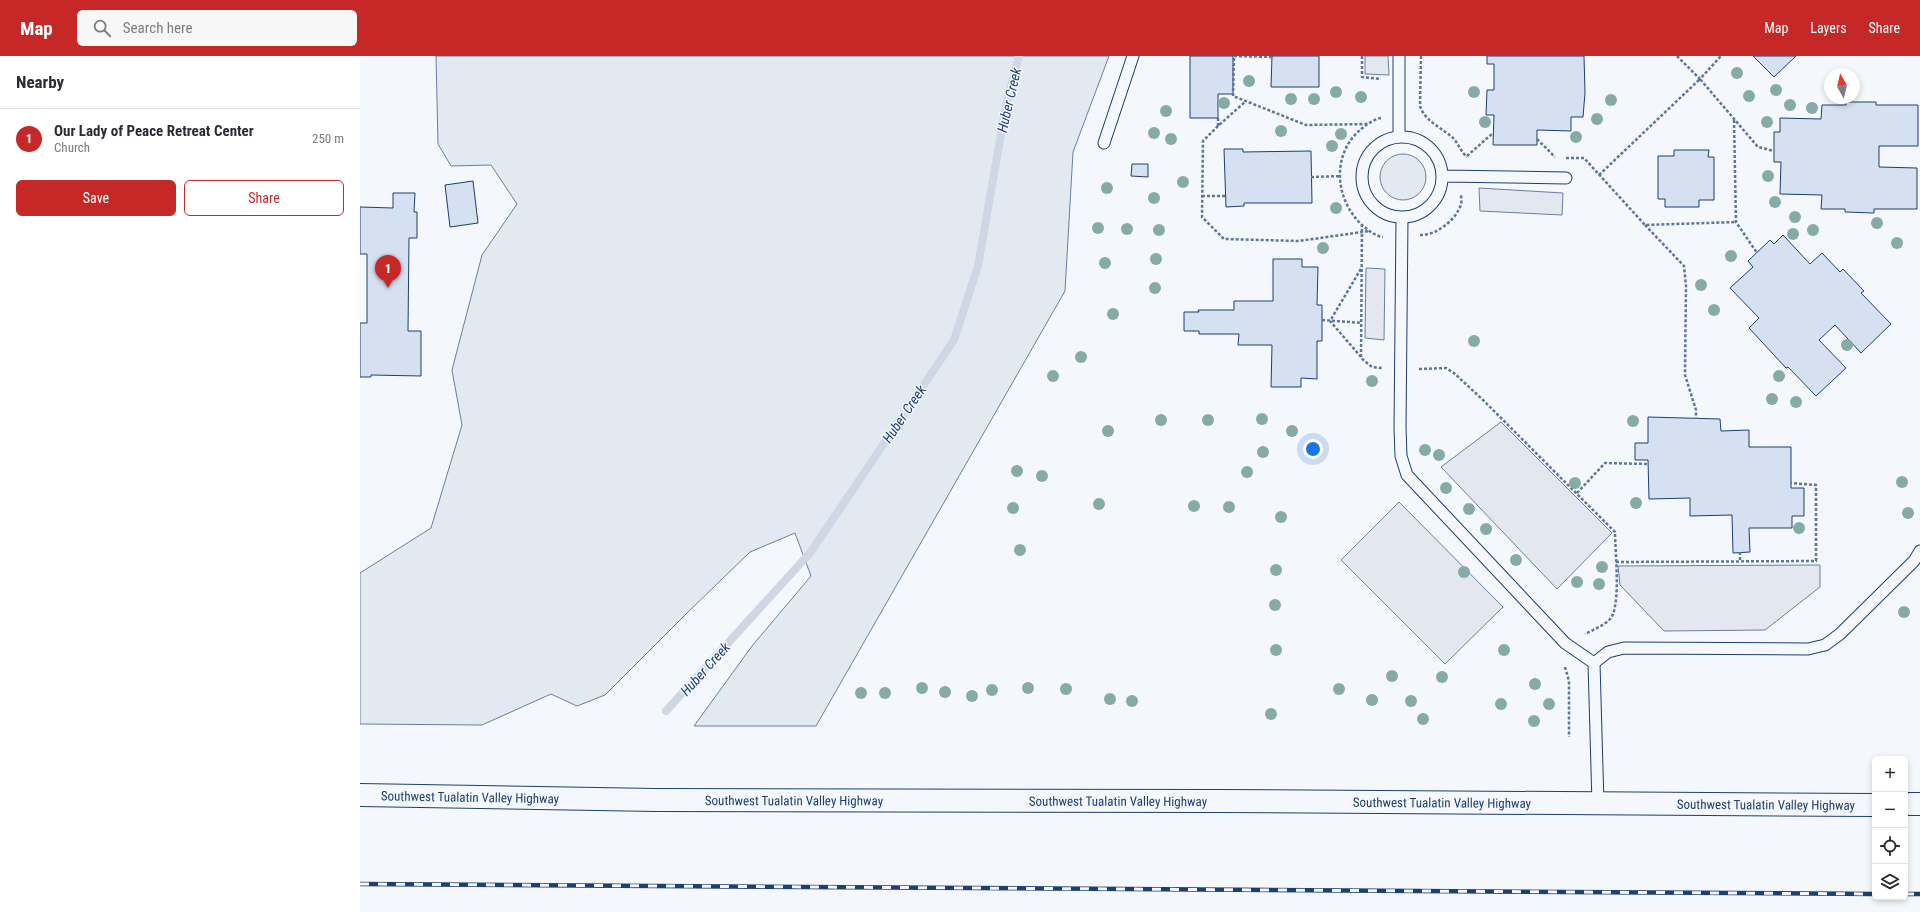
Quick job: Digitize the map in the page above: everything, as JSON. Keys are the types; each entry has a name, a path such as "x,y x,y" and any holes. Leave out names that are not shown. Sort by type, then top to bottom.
{"main road":[{"name":"Southwest Tualatin Valley Highway","path":"360,795 656,800 1225,801 1872,805"},
{"path":"1908,804 1920,804"}],"lane":[{"path":"1104,143 1133,56"},
{"path":"1399,56 1399,137"},
{"path":"1399,137 1417,140 1433,150 1438,158 1443,176 1440,192 1431,206 1418,214 1402,218 1385,214 1371,203 1363,188 1362,170 1369,154 1382,142 1399,137"},
{"path":"1443,176 1566,178"},
{"path":"1402,218 1400,369 1401,456 1407,475 1565,643 1594,663"},
{"path":"1594,663 1608,652 1624,648 1802,649 1825,645 1840,634 1914,561 1920,551"},
{"path":"1594,663 1598,804"}],"path":[{"path":"1272,57 1234,56 1233,96 1306,125 1368,124"},
{"path":"1362,56 1362,77 1378,78 1385,81"},
{"path":"1677,56 1700,79 1758,147 1774,151"},
{"path":"1599,175 1700,79 1721,56"},
{"path":"1246,100 1202,141 1202,217 1224,239 1299,241 1369,231"},
{"path":"1380,114 1376,119 1354,135 1346,149 1340,166 1340,184 1346,203 1355,218 1369,231 1381,237 1402,234 1431,234 1451,219 1461,203 1459,147"},
{"path":"1376,119 1400,117 1426,118"},
{"path":"1218,118 1218,126"},
{"path":"1734,119 1736,222 1757,253"},
{"path":"1467,157 1493,133"},
{"path":"1537,139 1555,157"},
{"path":"1311,177 1340,176"},
{"path":"1202,196 1226,196"},
{"path":"1361,358 1362,224"},
{"path":"1644,225 1684,266 1686,286 1685,375 1696,410 1696,419"},
{"path":"1330,321 1362,266"},
{"path":"1322,320 1362,323"},
{"path":"1330,321 1361,358 1372,367 1400,369 1446,368 1454,373 1615,532 1615,609 1610,618 1599,627 1565,643 1552,652 1566,668 1570,681 1569,737"},
{"path":"1577,493 1605,463 1648,464"},
{"path":"1616,562 1816,561 1816,485 1791,483"},
{"path":"1740,552 1740,561"}],"shaded area":[{"path":"436,56 1109,56 1073,152 1065,291 816,726 694,726 752,646 811,576 795,533 750,552 605,695 577,706 551,694 482,725 360,724 360,573 431,528 462,425 452,370 482,255 517,204 491,165 451,166 438,144"},
{"path":"1365,56 1388,56 1389,75 1365,74"},
{"path":"1403,154 1416,158 1422,164 1426,177 1422,190 1416,196 1403,200 1390,196 1384,190 1380,177 1384,164 1390,158"},
{"path":"1479,188 1563,193 1562,215 1480,211"},
{"path":"1366,268 1385,269 1384,340 1365,338"},
{"path":"1501,422 1612,533 1557,589 1441,467"},
{"path":"1399,502 1503,607 1445,664 1341,560"},
{"path":"1820,565 1820,587 1765,630 1664,631 1620,585 1618,566"}],"building":[{"path":"1190,56 1233,56 1233,94 1218,94 1218,118 1190,118"},
{"path":"1272,56 1319,56 1319,87 1271,87"},
{"path":"1487,56 1584,56 1585,93 1583,117 1571,117 1571,131 1537,130 1537,145 1493,145 1494,115 1486,115 1487,90 1494,90 1494,64 1487,64"},
{"path":"1753,56 1796,56 1774,77"},
{"path":"1860,102 1876,102 1876,105 1918,105 1918,146 1879,146 1879,167 1917,168 1917,209 1874,209 1874,213 1845,212 1845,209 1821,209 1822,195 1780,194 1781,162 1774,162 1774,132 1780,132 1780,118 1821,119 1822,105 1860,104"},
{"path":"1224,149 1243,149 1243,152 1311,151 1312,203 1244,203 1244,206 1226,207"},
{"path":"1674,150 1709,150 1708,157 1714,157 1714,200 1699,200 1699,207 1665,207 1665,199 1658,199 1658,156 1674,156"},
{"path":"1132,164 1148,164 1148,177 1131,176"},
{"path":"473,181 478,223 450,227 445,185"},
{"path":"393,193 415,193 414,212 417,212 417,238 409,238 408,331 421,331 421,376 371,375 371,377 360,377 360,323 367,323 367,254 360,254 360,207 393,208"},
{"path":"1783,235 1810,264 1822,253 1840,272 1843,269 1864,291 1861,293 1891,324 1861,353 1835,325 1819,340 1846,368 1816,396 1788,367 1786,368 1749,328 1759,318 1730,288 1753,267 1748,261 1770,240 1774,244"},
{"path":"1273,259 1302,259 1302,267 1318,267 1317,305 1322,305 1322,341 1317,341 1317,379 1301,378 1301,387 1271,387 1272,345 1238,345 1239,334 1199,334 1199,331 1184,331 1184,312 1199,312 1198,310 1234,310 1234,301 1273,301"},
{"path":"1648,417 1720,419 1721,431 1749,430 1749,447 1791,447 1791,488 1804,488 1804,516 1792,516 1792,528 1749,528 1750,552 1733,553 1732,515 1690,516 1690,498 1649,499 1648,460 1635,460 1635,443 1648,443"}],"waterway":[{"name":"Huber Creek","path":"666,711 810,553 954,340 978,266 1006,105 1019,56"}],"railway":[{"path":"360,884 1872,894"},
{"path":"1908,894 1920,894"}],"place":[{"name":"Our Lady of Peace Retreat Center","path":"388,288"}]}
